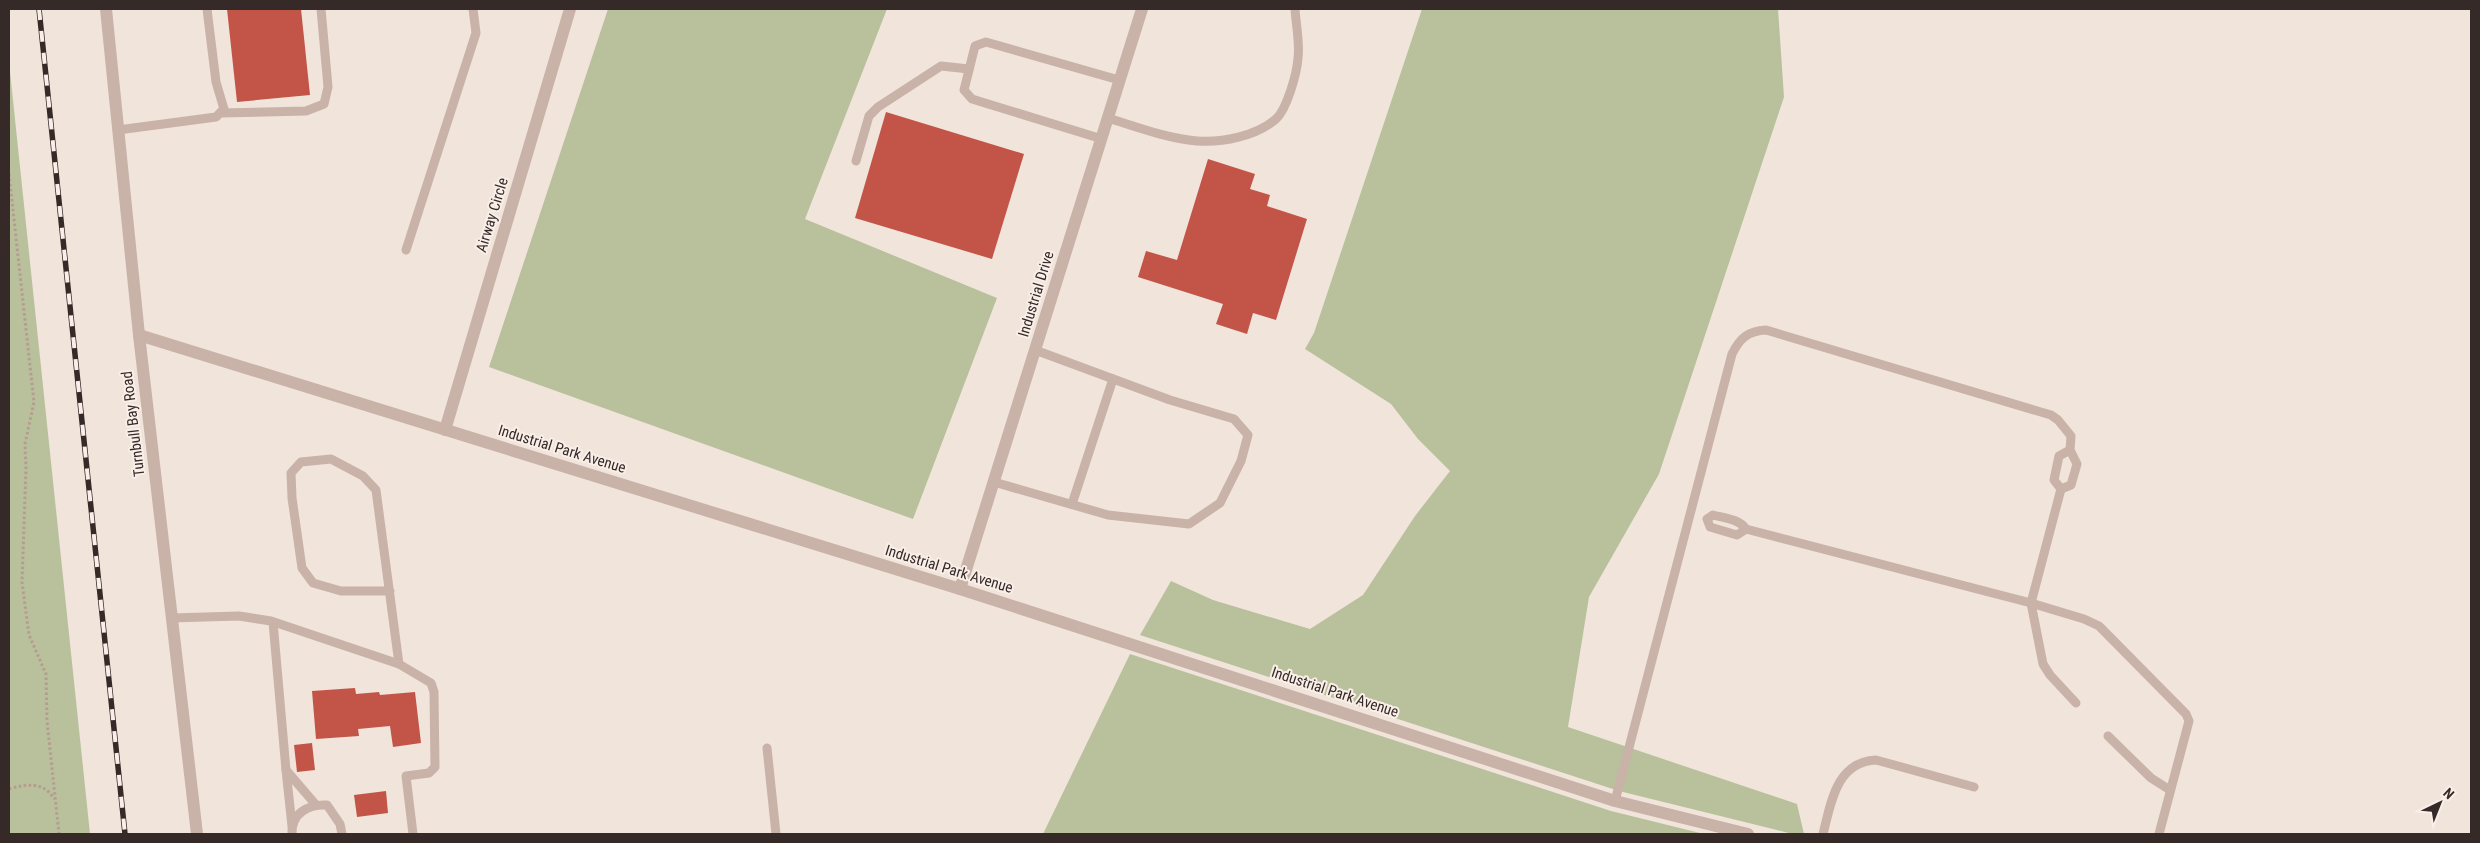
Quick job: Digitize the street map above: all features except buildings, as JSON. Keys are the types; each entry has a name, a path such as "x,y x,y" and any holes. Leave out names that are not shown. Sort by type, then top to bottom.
{"street":[{"name":"Turnbull Bay Road","path":"106,9 139,335 197,834"},
{"name":"Airway Circle","path":"445,430 570,9"},
{"name":"Industrial Drive","path":"960,589 1142,9"},
{"name":"Industrial Park Avenue","path":"139,335 960,589 1615,801 1748,834"}],"lane":[{"path":"118,130 216,117 224,110 216,82 206,9"},
{"path":"220,114 306,111 324,104 328,87 321,9"},
{"path":"406,250 476,33 472,9"},
{"path":"1108,118 1157,133 1197,141 1231,138 1258,131 1278,118 1294,81 1299,57 1295,9"},
{"path":"1102,139 972,99 964,90 975,46 986,42 1119,80"},
{"path":"856,161 869,116 878,107 942,66 969,69"},
{"path":"1615,801 1732,354 1744,336 1754,330 1766,330 2051,414 2071,436 2070,450 2077,464 2071,486 2061,489"},
{"path":"994,482 1108,515 1189,524 1220,503 1241,461 1248,435 1234,419 1170,400 1035,350"},
{"path":"1072,504 1113,379"},
{"path":"2061,489 2054,480 2060,456 2070,450"},
{"path":"390,591 341,591 313,583 302,568 292,498 291,472 302,462 331,459 363,476 376,490 390,591 399,664"},
{"path":"2061,489 2031,602 2043,664 2050,675 2076,703"},
{"path":"1690,515 1707,519 1713,515 1741,522 1746,529 2031,602 2093,622 2186,714 2189,721 2159,834"},
{"path":"172,618 239,616 273,622 399,664 431,683 434,692 435,767 429,773 406,776 413,834"},
{"path":"273,622 292,830"},
{"path":"2108,736 2151,778 2170,790"},
{"path":"767,748 776,834"},
{"path":"1823,834 1834,790 1847,772 1865,761 1876,760 1974,787"},
{"path":"286,770 316,804"},
{"path":"292,830 302,810 316,804 327,805 340,824 342,834"}],"path":[{"path":"9,174 34,402 24,444 26,468 22,582 29,634 46,674 47,721 59,834"},
{"path":"9,789 34,784 46,790 56,803"}],"green space":[{"path":"608,9 887,9 805,219 997,298 913,519 489,367"},
{"path":"1422,9 1778,9 1784,97 1659,474 1589,597 1568,727 1797,804 1804,834 1793,834 1619,791 1140,635 1171,581 1213,600 1310,629 1363,595 1415,516 1450,471 1418,439 1391,404 1305,349 1314,333"},
{"path":"9,62 90,834 9,834"},
{"path":"1130,654 1611,811 1704,834 1043,834"}],"railway":[{"path":"39,9 125,834"}]}
